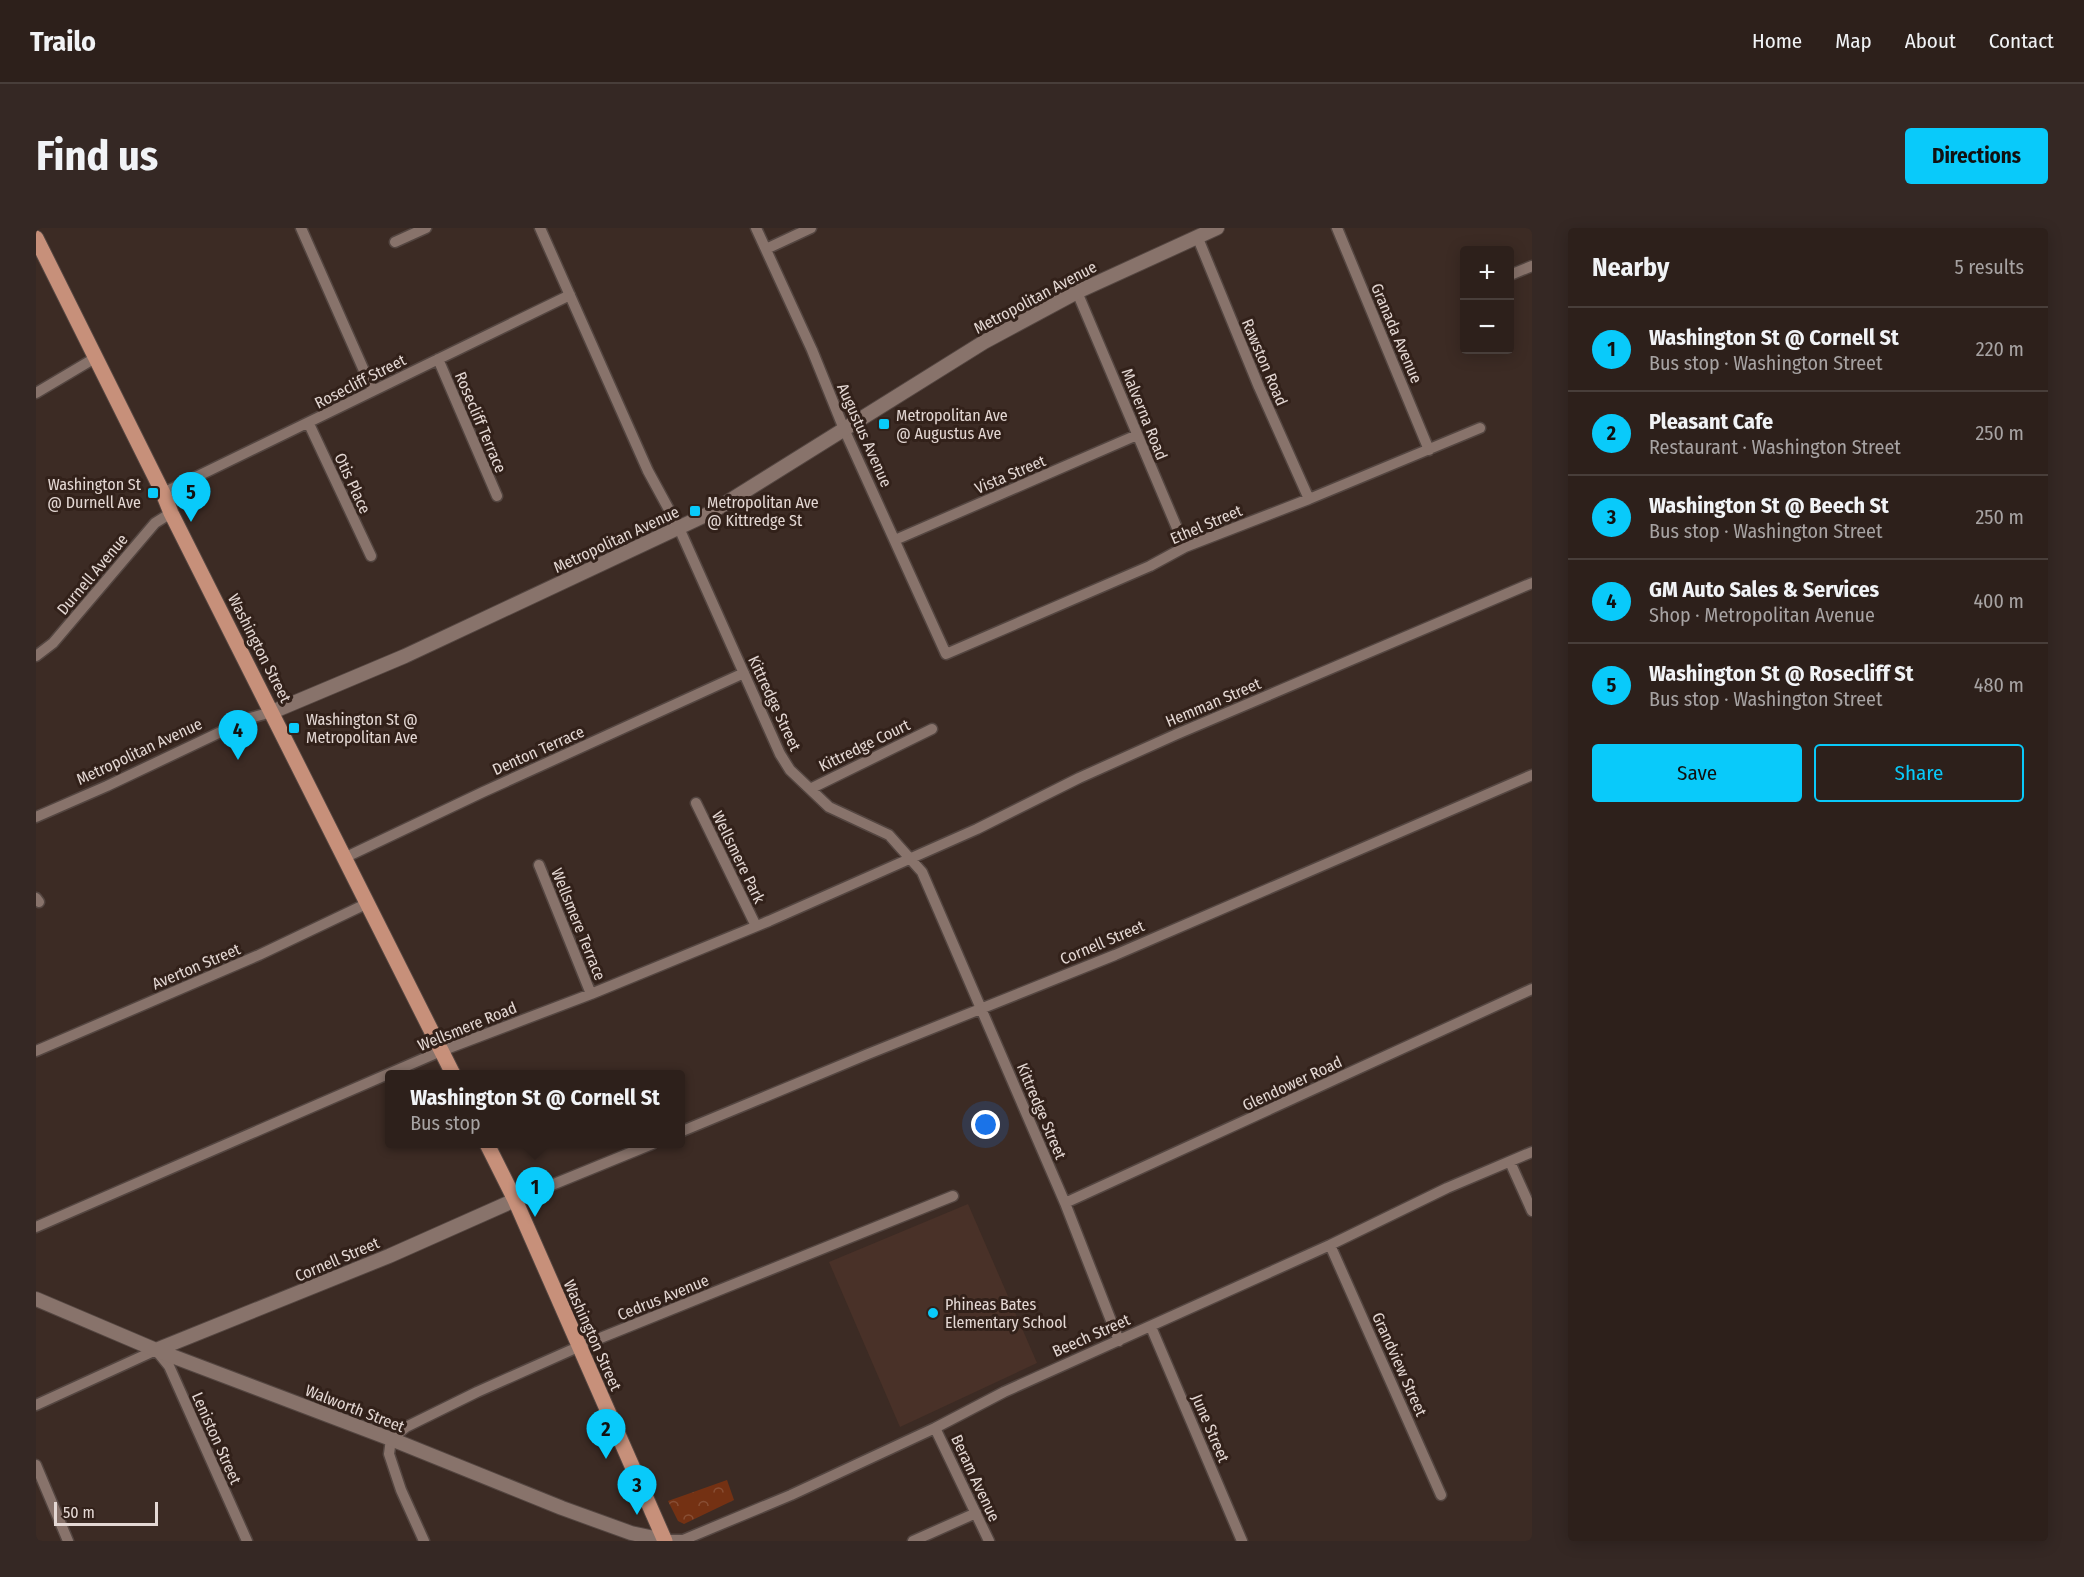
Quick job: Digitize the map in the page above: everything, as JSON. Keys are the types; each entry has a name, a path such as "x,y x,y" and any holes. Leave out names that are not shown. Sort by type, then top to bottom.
{"main road":[{"name":"Washington Street","path":"36,238 171,513 451,1070"},
{"name":"Washington Street","path":"489,1148 515,1200 664,1541"}],"street":[{"path":"301,228 373,391"},
{"path":"395,242 426,228"},
{"name":"Kittredge Street","path":"540,228 648,471 679,528 780,754 790,770 829,807 889,835 922,872 1065,1203 1119,1341"},
{"name":"Augustus Avenue","path":"756,228 946,654"},
{"path":"766,249 811,228"},
{"name":"Metropolitan Avenue","path":"36,817 250,718 272,712 405,656 710,513 984,342 1077,292 1217,228"},
{"name":"Granada Avenue","path":"1337,228 1429,450"},
{"name":"Rawston Road","path":"1197,236 1259,387 1309,499"},
{"path":"1514,273 1532,266"},
{"name":"Malverna Road","path":"1077,292 1185,547"},
{"name":"Rosecliff Street","path":"163,494 570,295"},
{"path":"36,393 95,358"},
{"name":"Rosecliff Terrace","path":"438,359 497,496"},
{"name":"Otis Place","path":"309,424 371,555"},
{"name":"Ethel Street","path":"946,654 1150,566 1185,547 1309,499 1480,428"},
{"name":"Vista Street","path":"895,540 1137,435"},
{"name":"Durnell Avenue","path":"36,656 53,643 155,523 171,513"},
{"name":"Hemman Street","path":"911,858 977,829 1078,778 1177,734 1532,583"},
{"name":"Denton Terrace","path":"344,858 744,673"},
{"name":"Kittredge Court","path":"810,789 932,729"},
{"name":"Cornell Street","path":"685,1130 1126,951 1532,775"},
{"name":"Wellsmere Park","path":"696,803 756,926"},
{"name":"Wellsmere Road","path":"397,1070 756,926 911,858"},
{"name":"Wellsmere Terrace","path":"539,865 591,994"},
{"name":"Averton Street","path":"36,1052 259,955 366,904"},
{"name":"Glendower Road","path":"1065,1203 1532,989"},
{"name":"Wellsmere Road","path":"36,1227 385,1075"},
{"name":"Cornell Street","path":"36,1405 156,1350 378,1260 640,1148"},
{"name":"Beech Street","path":"664,1541 683,1540 780,1500 935,1428 1004,1392 1330,1245 1447,1188 1532,1152"},
{"path":"1510,1162 1532,1211"},
{"name":"Cedrus Avenue","path":"391,1439 406,1427 477,1392 578,1347 953,1196"},
{"name":"Grandview Street","path":"1330,1245 1441,1496"},
{"name":"Walworth Street","path":"36,1299 156,1350 391,1439 562,1508 631,1533 664,1541"},
{"name":"June Street","path":"1151,1327 1242,1541"},
{"name":"Leniston Street","path":"156,1350 169,1366 248,1541"},
{"name":"Beram Avenue","path":"935,1428 989,1541"},
{"path":"391,1439 389,1454 401,1490 424,1541"},
{"path":"36,1465 68,1541"},
{"path":"912,1541 976,1514"}],"shaded area":[{"name":"Phineas Bates Elementary School","path":"968,1204 1037,1363 900,1427 829,1262"}],"green space":[{"path":"727,1480 734,1500 684,1524 678,1521 668,1501"}],"place":[{"name":"Metropolitan Ave @ Augustus Ave","path":"884,424"},
{"name":"Washington St @ Durnell Ave","path":"153,493"},
{"name":"Metropolitan Ave @ Kittredge St","path":"695,511"},
{"name":"Washington St @ Rosecliff St","path":"191,522"},
{"name":"Washington St @ Metropolitan Ave","path":"294,728"},
{"name":"GM Auto Sales & Services","path":"238,760"},
{"name":"Washington St @ Cornell St","path":"535,1217"},
{"name":"Phineas Bates Elementary School","path":"933,1313"},
{"name":"Pleasant Cafe","path":"606,1459"},
{"name":"Washington St @ Beech St","path":"637,1515"}]}
